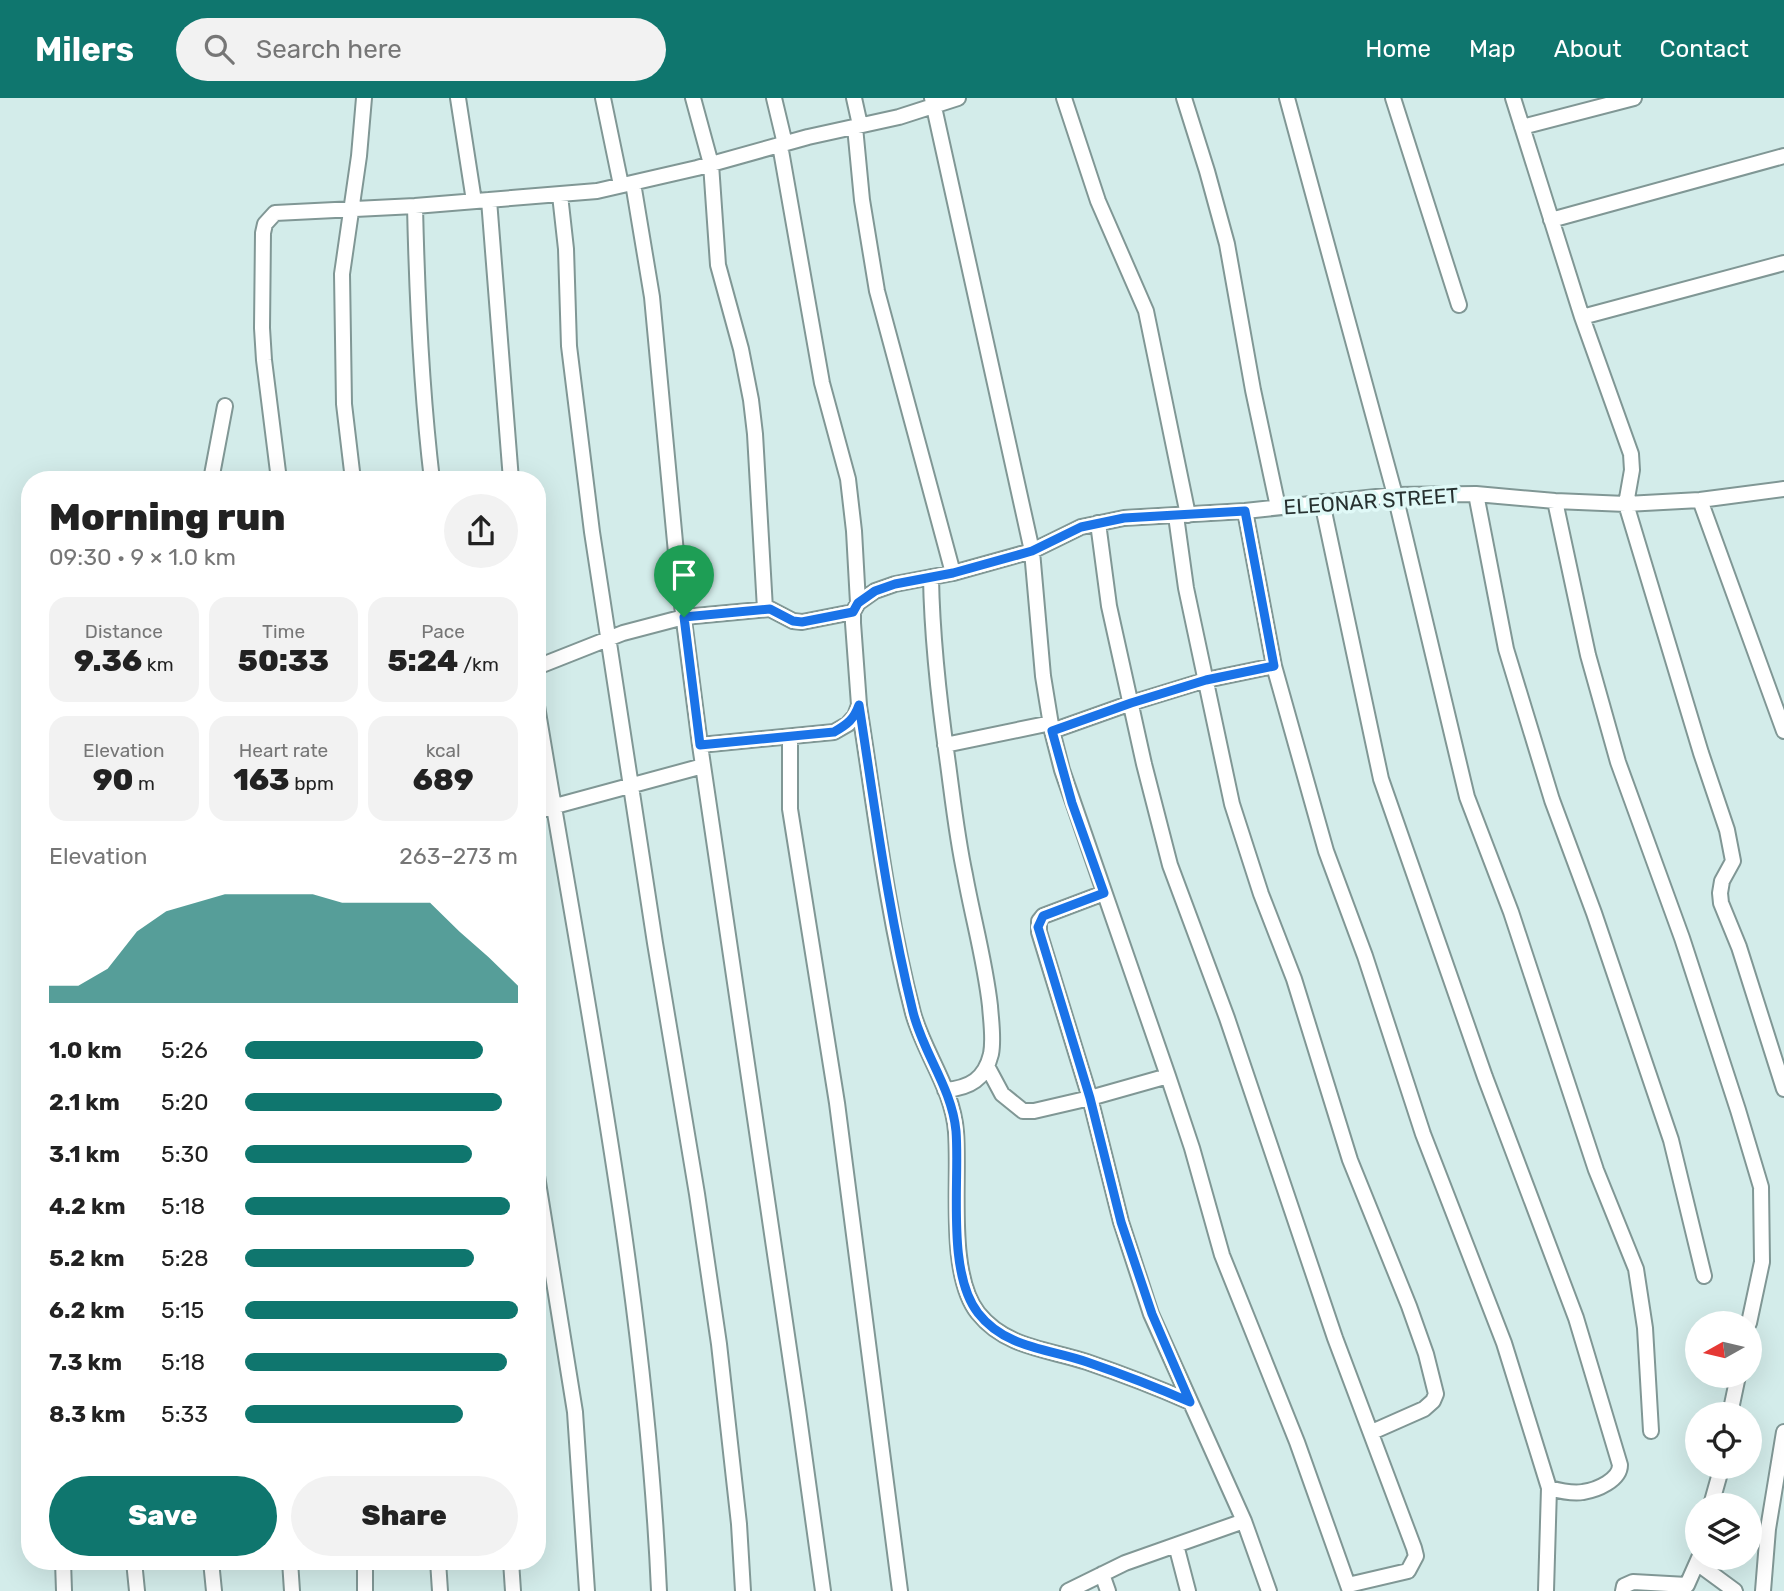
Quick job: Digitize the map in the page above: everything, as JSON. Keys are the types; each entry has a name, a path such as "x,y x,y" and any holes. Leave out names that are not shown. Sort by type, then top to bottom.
{"street":[{"path":"352,471 344,404 342,274 359,156 364,98"},
{"path":"458,98 474,201"},
{"path":"603,98 627,184 652,297 684,617 700,745 823,1591"},
{"path":"546,664 639,627 684,617 765,609 753,423 741,349 718,265 711,164 694,98"},
{"path":"774,98 822,383 848,479 855,531 859,705 888,892 911,1005 923,1041 946,1090 956,1128 958,1244 962,1271 976,1311 990,1326 1008,1338 1034,1349 1083,1360 1190,1402"},
{"path":"854,98 862,200 877,291 953,573"},
{"path":"278,471 264,360 263,233 265,224 275,213 561,195 627,184 899,117 933,102 958,98"},
{"path":"1064,98 1098,201 1146,311 1182,515 1186,588 1232,804 1242,839 1298,990 1350,1160 1409,1306 1426,1354 1436,1394 1424,1409 1371,1432"},
{"path":"1184,98 1227,244 1253,390 1278,507"},
{"path":"1287,98 1395,495 1467,797 1511,912 1596,1170 1636,1269 1646,1328 1651,1431"},
{"path":"1393,98 1459,304"},
{"path":"1513,98 1581,317 1631,454 1632,470 1626,504 1727,830 1733,861 1722,881 1721,903 1740,947 1784,1089"},
{"path":"1522,127 1633,98"},
{"path":"933,102 1032,551 1038,631 1051,727 1072,803 1168,1076 1222,1255 1297,1443 1349,1588 1408,1571 1416,1556 1335,1338 1227,1018 1170,865 1143,764 1109,606 1098,523"},
{"path":"1551,220 1784,156"},
{"path":"561,195 571,359 592,532 719,1344 739,1524 743,1591"},
{"path":"489,200 510,471"},
{"path":"415,206 419,352 431,471"},
{"path":"1581,317 1784,263"},
{"path":"213,471 225,406"},
{"name":"ELEONAR STREET","path":"765,609 802,622 856,607 867,596 885,588 1032,551 1061,535 1124,518 1245,511 1395,495 1476,494 1626,504 1700,500 1784,489"},
{"path":"1476,494 1506,649 1552,800 1594,913 1671,1140 1704,1276"},
{"path":"1700,500 1784,732"},
{"path":"1555,501 1588,655 1618,762 1682,938 1761,1187 1762,1262 1752,1311"},
{"path":"1322,502 1381,779 1485,1077 1576,1318 1620,1465 1618,1476 1584,1492 1563,1492 1549,1488"},
{"path":"1245,511 1274,666 1326,851 1423,1134 1507,1352 1549,1488 1546,1591"},
{"path":"931,578 934,652 945,745 964,874 984,961 992,1050 987,1066 971,1084 962,1089 946,1090"},
{"path":"945,745 1051,727 1206,680 1274,666"},
{"path":"700,745 834,732 848,724 859,705"},
{"path":"790,737 790,809 848,1179 900,1591"},
{"path":"546,756 620,1209 647,1409 659,1591"},
{"path":"546,808 703,766"},
{"path":"1104,893 1043,916 1038,927 1090,1098 1121,1222 1152,1314 1244,1521 1269,1591"},
{"path":"987,1066 1002,1094 1023,1111 1090,1098 1168,1076"},
{"path":"546,1232 575,1412 587,1591"},
{"path":"1763,1591 1768,1529 1784,1432"},
{"path":"1068,1591 1125,1563 1244,1521"},
{"path":"1176,1545 1188,1591"},
{"path":"63,1570 64,1591"},
{"path":"135,1570 137,1591"},
{"path":"212,1570 214,1591"},
{"path":"291,1570 292,1591"},
{"path":"365,1570 365,1591"},
{"path":"439,1570 440,1591"},
{"path":"512,1570 513,1591"},
{"path":"1623,1591 1624,1586 1633,1582 1685,1588 1693,1570"},
{"path":"1710,1570 1735,1591"},
{"path":"1102,1574 1108,1591"}],"route":[{"path":"1245,511 1274,666 1206,680 1052,731 1072,803 1104,893 1043,916 1038,927 1090,1098 1110,1188 1152,1314 1190,1402 1083,1360 1034,1349 1008,1338 990,1326 976,1311 962,1271 958,1244 956,1128 946,1090 914,1015 900,954 859,705 848,724 834,732 700,745 684,617 712,612 770,609 793,621 802,622 853,612 858,603 875,591 1032,551 1081,527 1124,518 1245,511"}]}
